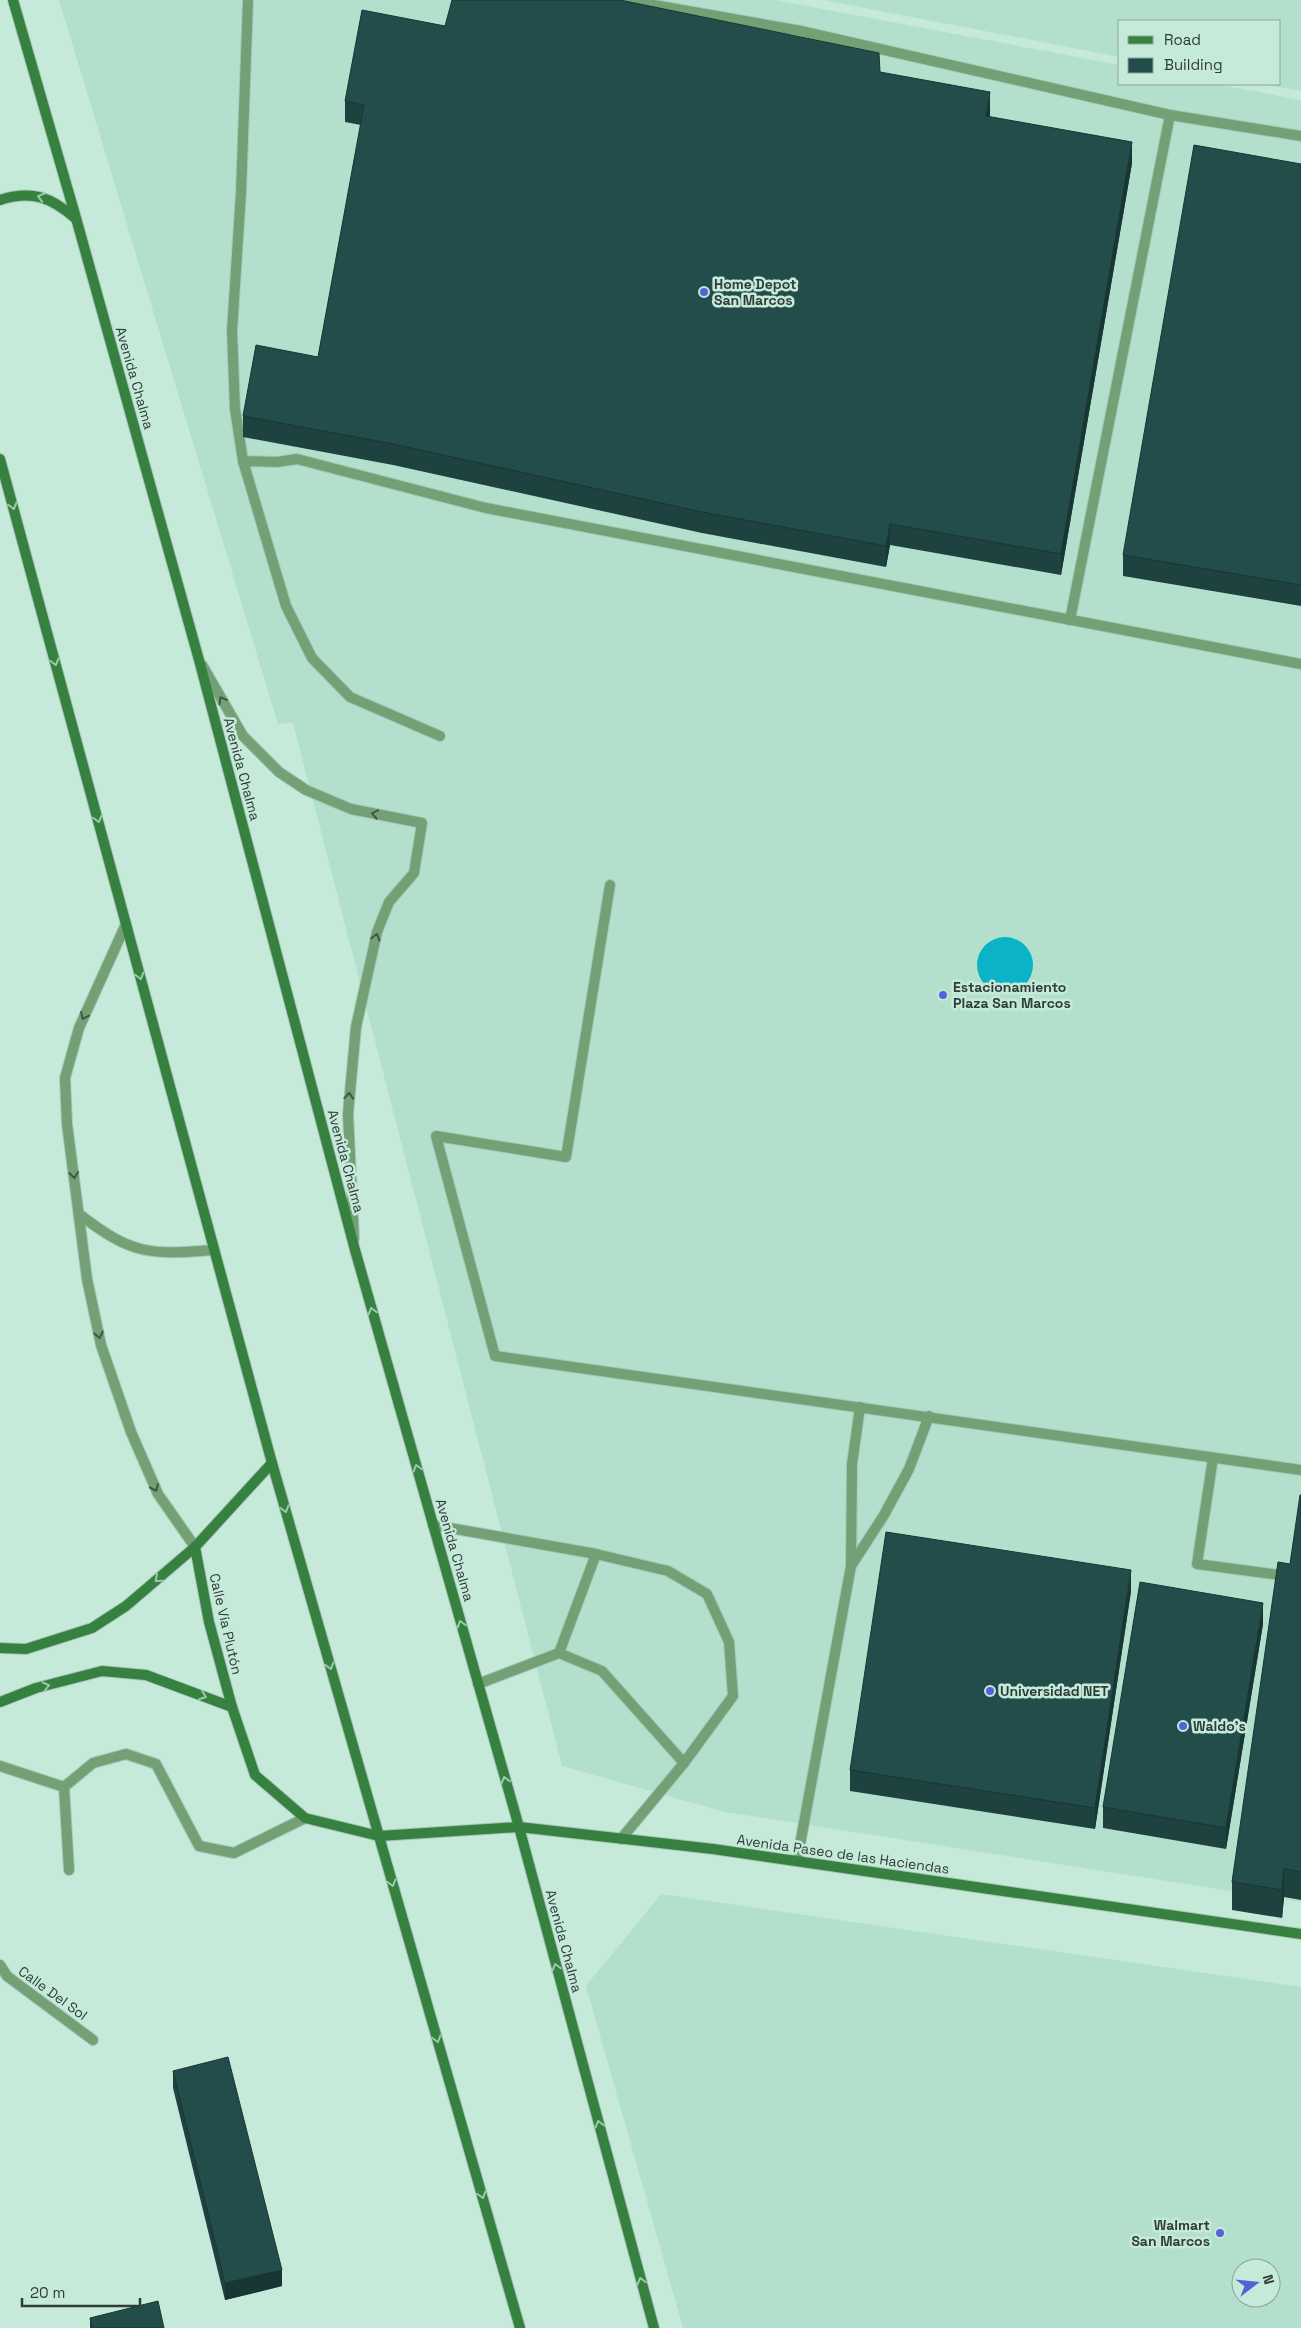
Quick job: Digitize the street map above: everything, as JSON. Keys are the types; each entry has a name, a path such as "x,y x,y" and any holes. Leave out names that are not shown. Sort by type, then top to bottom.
{"main road":[{"name":"Avenida Chalma","path":"13,0 76,218 199,660 355,1250 519,1827 654,2328"},
{"path":"0,200 29,194 47,199 63,207 76,218"},
{"path":"0,459 272,1462 520,2328"},
{"path":"0,1648 26,1649 92,1628 126,1606 195,1547 272,1462"},
{"name":"Calle Vía Plutón","path":"195,1547 208,1622 232,1707 255,1775 304,1818 379,1836"},
{"path":"0,1702 36,1688 102,1671 146,1675 232,1707"},
{"name":"Avenida Paseo de las Haciendas","path":"379,1836 519,1827 797,1861 1301,1934"}],"street":[{"path":"248,0 241,193 232,331 235,409 242,461 286,606 312,658 350,697 440,736"},
{"path":"626,0 800,31 1170,115 1301,136"},
{"path":"1070,620 1170,115"},
{"path":"242,461 277,462 297,459 486,508 1301,664"},
{"path":"199,660 243,736 278,772 306,790 351,809 422,823 414,873 389,902 377,932 356,1027 348,1114 355,1250"},
{"path":"610,885 566,1157 436,1136 495,1356 1301,1470"},
{"path":"126,924 79,1028 65,1078 67,1124 87,1279 101,1344 131,1432 158,1494 195,1547"},
{"path":"79,1214 106,1235 137,1249 167,1254 214,1250"},
{"path":"797,1861 851,1566 852,1464 860,1407"},
{"path":"851,1566 884,1515 909,1468 928,1416"},
{"path":"1213,1458 1197,1564 1287,1576"},
{"path":"433,1525 596,1554 668,1571 707,1594 729,1642 733,1696 684,1762 622,1839"},
{"path":"559,1653 596,1554"},
{"path":"478,1684 559,1653 602,1671 684,1762"},
{"path":"64,1787 93,1763 126,1754 156,1764 199,1846 234,1854 304,1818"},
{"path":"0,1766 64,1787"},
{"path":"64,1787 69,1870"},
{"name":"Calle Del Sol","path":"0,1965 7,1976 94,2040"}],"shaded area":[{"path":"59,0 775,0 1118,65 1118,85 1221,85 1301,100 1301,1902 725,1812 562,1766 293,723 278,724"},
{"path":"823,0 1301,0 1301,91 1268,85 1281,85 1281,20 1118,20 1118,57"},
{"path":"661,1894 1301,1987 1301,2328 683,2328 586,1986"}],"water":[{"path":"1005,937 1016,939 1025,945 1031,954 1033,965 1031,976 1025,985 1016,991 1005,993 994,991 985,985 979,976 977,965 979,954 985,945 994,939"}],"building":[{"path":"452,0 620,0 879,53 880,72 990,92 986,116 1132,142 1061,554 890,524 886,546 702,512 393,444 243,416 256,345 318,357 364,105 345,101 362,10 445,26"},
{"path":"1194,145 1301,164 1301,585 1123,555"},
{"path":"1300,1495 1301,1872 1284,1869 1282,1890 1232,1882 1278,1562 1290,1564"},
{"name":"Universidad NET","path":"886,1532 1131,1570 1095,1808 850,1770"},
{"name":"Waldo's","path":"1140,1582 1263,1603 1226,1828 1103,1807"},
{"path":"228,2057 282,2270 225,2283 173,2071"},
{"path":"158,2301 164,2328 92,2328 90,2318"}],"place":[{"name":"Home Depot San Marcos","path":"704,292"},
{"name":"Estacionamiento Plaza San Marcos","path":"943,995"},
{"name":"Universidad NET","path":"990,1691"},
{"name":"Waldo's","path":"1183,1726"},
{"name":"Walmart San Marcos","path":"1220,2233"}]}
